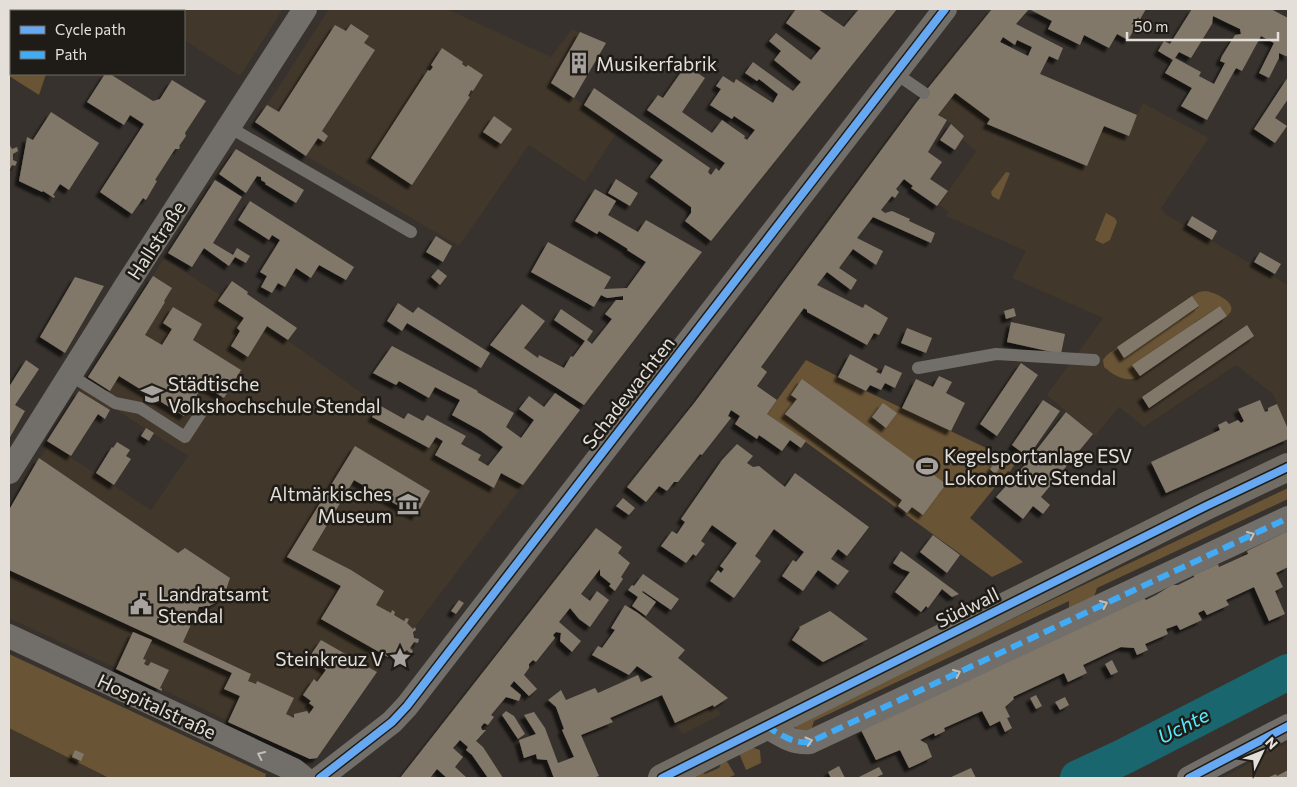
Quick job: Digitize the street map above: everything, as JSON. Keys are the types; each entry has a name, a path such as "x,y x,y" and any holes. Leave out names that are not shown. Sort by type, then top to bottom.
{"main road":[{"name":"Südwall","path":"662,778 1215,502 1288,468"}],"street":[{"name":"Hallstraße","path":"9,472 306,9"},
{"name":"Schadewachten","path":"329,776 392,722 407,706 945,9"},
{"path":"766,726 791,741 800,743 810,742 1288,518"},
{"name":"Hospitalstraße","path":"9,636 294,770 304,778"},
{"path":"1189,778 1288,726"}],"lane":[{"path":"895,73 924,93"},
{"path":"229,127 411,232"},
{"path":"918,368 996,354 1094,360"},
{"path":"70,375 115,403 140,408 185,437 202,411"}],"shaded area":[{"path":"9,9 66,9 10,10 10,75 46,75 39,95 9,76"},
{"path":"283,9 240,76 185,41 185,10 72,10"},
{"path":"329,9 447,9 551,57 572,29 606,43 574,98 619,129 585,182 529,145 459,246 306,156 255,122"},
{"path":"965,41 986,56 1013,62 1137,115 1143,103 1209,138 1161,208 1167,215 1288,285 1288,429 1273,394 1236,365 1144,427 1119,407 1095,436 1047,395 1103,318 1012,278 1026,251 946,216 949,212 939,205 976,151 962,139 964,136 947,120 916,103"},
{"path":"1006,172 1010,173 999,200 992,196 991,192"},
{"path":"1106,213 1115,218 1117,222 1110,240 1103,244 1095,240"},
{"path":"164,258 267,326 379,405 523,485 415,627 416,630 413,632 414,638 419,639 418,643 414,642 410,648 413,651 411,654 407,651 401,654 401,658 398,658 397,654 390,653 317,758 310,759 9,618 9,510 49,443 151,510 188,456 112,407 110,410 79,391"},
{"path":"1205,291 1225,299 1231,307 1231,312 1227,316 1220,306 1194,323 1195,338 1188,328 1133,366 1140,376 1131,379 1121,378 1104,367 1103,360 1106,356 1117,347 1124,357 1173,309 1180,320 1199,307 1192,296"},
{"name":"Kegelsportanlage ESV Lokomotive Stendal","path":"806,360 866,391 1016,462 1010,472 1008,471 970,518 1023,562 992,577 767,414"},
{"path":"1288,488 1288,499 1097,588 1094,597 1069,609 1069,601 814,721 810,735 794,727 795,722"},
{"path":"9,654 266,774 265,778 109,778 9,728"},
{"path":"652,655 722,714 682,735 653,677 641,668 618,658"},
{"path":"9,728 102,775 100,778 9,778"},
{"path":"1288,742 1288,778 1222,778"},
{"path":"751,747 760,750 761,763 746,770 739,753"},
{"path":"723,759 728,763 735,775 727,778 696,778 695,774 700,771 705,774 719,768"}],"building":[{"path":"99,9 124,9 124,10"},
{"path":"796,9 818,9 844,27 859,9 897,9 711,241 685,221 691,213 691,207 650,177 663,160 584,105 594,88 710,168 708,172 711,175 716,168 719,171 725,163 647,110 658,95 663,98 686,65 705,78 682,112 712,133 722,120 745,136 744,138 747,140 755,130 734,116 732,119 710,105 721,89 716,86 723,76 734,83 736,79 773,103 778,94 759,79 757,81 745,73 753,62 793,91 801,82 774,60 781,51 769,41 776,33 811,60 821,48 786,23"},
{"path":"992,9 1029,9 1016,24 1063,48 1058,60 1049,56 1040,74 1137,115 1129,136 1104,126 1087,166 987,124 990,119 955,93 938,115 947,120 928,152 942,162 930,179 948,191 937,206 911,188 913,186 904,179 896,189 899,192 895,198 892,196 881,210 885,213 892,211 935,233 931,243 873,217 857,238 883,251 876,265 853,249 839,268 857,280 851,290 827,272 817,285 863,308 865,304 888,318 879,335 874,333 867,345 807,312 804,308 761,367 767,372 757,386 777,400 767,414 806,441 801,448 790,440 782,451 759,435 757,439 735,424 740,416 731,410 728,416 731,418 678,482 674,482 667,491 659,486 646,502 627,487 695,402 916,103","holes":["1003,37 1015,45 1017,40 1032,47 1028,56 1000,42"]},
{"path":"1029,9 1146,9 1128,40 1117,34 1109,48 1084,35 1080,45 1048,29 1052,21"},
{"path":"1192,9 1271,9 1288,18 1288,57 1279,53 1279,58 1269,78 1259,73 1274,43 1261,36 1242,71 1236,68 1207,120 1181,106 1192,88 1165,73 1173,60 1158,51 1164,41 1170,44","holes":["1213,16 1240,29 1241,34 1235,35 1222,56 1220,61 1225,63 1214,84 1199,76 1201,72 1175,58 1179,52 1191,58 1212,24"]},
{"path":"351,24 369,36 364,43 375,50 322,131 328,136 324,142 318,138 306,156 255,122 267,105 279,112 335,25 346,31"},
{"name":"Musikerfabrik","path":"580,32 606,43 574,98 551,83"},
{"path":"442,48 463,62 462,64 466,67 468,65 483,75 473,91 471,90 468,96 470,97 412,185 371,158 428,70 430,71 433,67 431,65"},
{"path":"104,75 112,75 153,101 160,99 172,80 206,101 185,133 186,136 179,149 175,149 155,180 157,181 146,200 143,198 132,214 100,192 144,124 130,115 124,125 87,102"},
{"path":"1288,77 1288,99 1275,118 1287,126 1275,143 1254,129"},
{"path":"51,112 99,143 69,190 60,184 53,195 55,196 54,198 19,181 27,137 33,140"},
{"path":"494,116 512,129 501,144 483,132"},
{"path":"951,124 964,136 955,150 940,140"},
{"path":"9,144 12,149 17,147 18,151 13,154 13,160 17,162 15,166 12,165 9,171"},
{"path":"236,149 304,190 296,203 265,184 261,177 257,176 246,193 219,174"},
{"path":"616,179 638,193 630,206 608,193"},
{"path":"215,180 242,197 213,243 233,255 237,248 250,256 246,263 235,257 229,266 204,248 192,267 168,253"},
{"path":"595,189 616,201 608,215 638,232 646,220 702,252 584,405 490,345 522,304 545,321 524,348 538,358 539,355 564,368 571,356 573,357 585,341 554,320 561,309 593,331 587,340 592,344 612,319 605,314 616,300 623,300 623,296 607,298 601,295 594,307 531,272 548,242 611,277 604,289 627,288 646,262 599,231 597,234 575,221"},
{"path":"250,201 354,267 346,280 319,265 311,278 296,268 285,287 278,283 272,293 261,287 267,276 260,272 280,240 272,235 269,240 238,220"},
{"path":"1192,216 1217,231 1212,240 1187,225"},
{"path":"436,236 452,246 443,262 426,252"},
{"path":"1260,252 1281,264 1275,274 1254,262"},
{"path":"438,269 447,276 440,285 431,277"},
{"path":"153,276 172,288 145,335 162,345 172,329 163,323 173,307 202,324 193,340 241,370 224,398 203,385 184,416 119,376 110,391 88,377"},
{"path":"75,277 104,286 65,353 40,337"},
{"path":"232,281 248,292 247,294 297,328 288,340 267,326 248,357 231,346 240,331 237,328 244,318 218,301"},
{"path":"1192,296 1199,306 1124,358 1117,347"},
{"path":"398,303 413,313 418,307 490,353 481,368 407,323 402,331 387,321"},
{"path":"1220,306 1227,316 1140,376 1132,365"},
{"path":"1014,308 1016,316 1006,319 1004,311"},
{"path":"1011,322 1065,334 1061,354 1007,342"},
{"path":"1247,325 1254,336 1149,408 1142,397"},
{"path":"907,328 932,338 926,353 901,343"},
{"path":"392,346 478,391 514,413 506,427 521,438 534,420 519,409 529,396 544,407 555,393 580,410 523,485 501,473 494,488 435,455 443,441 436,437 429,448 372,417 379,405 404,419 408,413 423,421 427,415 466,436 461,444 481,455 478,460 488,466 503,447 481,431 452,415 460,400 435,387 429,398 399,381 396,385 373,373"},
{"path":"850,354 878,369 876,372 881,374 885,365 902,373 895,388 885,383 881,390 870,385 866,391 838,377"},
{"path":"26,360 39,369 15,405 25,411 9,439 9,387"},
{"path":"1021,363 1038,375 997,436 980,424"},
{"path":"939,376 952,382 946,393 965,403 951,431 902,408 916,379 933,387"},
{"path":"802,379 946,484 923,515 912,507 907,513 898,506 902,500 785,414 797,399 791,395"},
{"path":"79,391 110,410 105,419 98,414 71,456 47,441"},
{"path":"1043,400 1060,411 1028,457 1012,445"},
{"path":"1260,400 1265,412 1268,411 1268,408 1277,404 1288,429 1288,439 1166,493 1151,462 1220,430 1218,425 1226,421 1229,424 1238,420 1241,423 1244,421 1238,409"},
{"path":"883,403 897,413 886,428 872,417"},
{"path":"1066,412 1093,434 1041,497 1050,505 1043,514 1033,506 1023,519 996,497 1024,466"},
{"path":"146,428 154,433 149,441 141,436"},
{"path":"117,442 130,450 126,456 131,459 114,485 96,473"},
{"path":"737,444 753,456 747,463 753,467 759,466 785,487 795,473 869,527 847,556 838,549 831,559 849,571 838,585 818,570 803,591 782,576 793,560 796,562 804,552 774,529 755,556 761,561 734,598 710,581 718,570 721,573 724,569 720,566 737,543 712,525 701,541 705,544 696,556 693,554 686,563 661,546 672,531 677,534 685,522 681,519 722,460"},
{"path":"355,446 430,491 416,516 354,480 312,550 351,570 384,591 376,605 391,613 392,610 395,612 394,615 404,621 406,618 409,619 407,623 413,629 415,627 416,630 413,632 414,638 419,639 418,643 414,642 410,648 413,651 411,654 407,650 401,654 401,658 398,658 397,654 390,653 388,657 321,619 341,586 287,557"},
{"path":"39,458 178,553 185,548 230,578 225,593 219,601 209,606 199,607 183,642 251,674 248,681 256,684 257,681 294,698 286,714 294,718 294,714 307,711 309,714 314,707 309,703 311,701 303,695 314,679 317,682 326,670 310,656 321,640 377,672 317,758 310,759 228,722 240,696 224,689 232,673 9,570 9,510"},
{"path":"996,462 1001,466 995,474 990,469"},
{"path":"623,498 635,508 629,515 616,506"},
{"path":"596,528 622,547 618,553 630,563 615,591 609,586 611,584 600,575 600,569 581,594 590,601 597,591 609,600 590,627 579,619 570,608 559,622 581,641 572,652 560,641 561,633 556,632 553,635 555,638 536,662 533,660 529,664 529,668 524,675 537,689 529,696 514,681 510,686 521,695 519,701 506,697 491,715 494,717 488,725 484,723 481,727 482,730 486,730 476,741 483,747 503,778 488,778 472,755 466,750 468,747 460,740 453,748 463,757 455,767 467,778 447,778 437,769 430,778 400,778"},
{"path":"1288,531 1288,567 1276,573 1283,587 1275,591 1285,614 1269,621 1254,587 1226,600 1229,605 1207,615 1204,610 1198,613 1202,620 1180,630 1177,625 1166,629 1168,634 1145,644 1148,650 1137,655 1134,648 1121,647 1083,665 1087,673 1068,682 1064,673 1013,697 1014,699 1005,707 1010,717 1007,718 1012,728 1005,732 1000,721 990,726 982,711 944,728 945,731 935,736 934,733 920,740 927,744 932,757 920,763 909,768 900,750 876,760 861,730 1144,598 1146,600 1172,585 1178,585 1218,564 1219,567 1248,554 1247,551"},
{"path":"933,535 960,555 947,573 920,552"},
{"path":"901,551 959,594 952,597 942,589 928,608 926,606 921,612 895,592 910,572 893,563"},
{"path":"643,574 679,599 671,610 643,591 656,602 646,616 632,606 638,597 628,590 632,585 634,586"},
{"path":"459,600 464,603 456,614 451,611"},
{"path":"625,605 685,650 678,658 728,698 714,707 713,705 675,723 662,695 610,718 613,722 581,735 599,776 593,778 554,778 547,760 537,759 536,754 524,758 519,740 536,734 524,715 534,712 545,728 558,763 574,757 562,730 564,729 556,707 548,700 561,690 566,700 595,688 598,693 638,675 641,682 653,677 637,666 629,675 592,655 598,646 602,648 615,630 611,628"},
{"path":"830,611 868,639 823,662 792,640 799,627"},
{"path":"133,632 152,640 143,659 146,660 144,664 148,666 151,662 169,670 160,688 162,691 116,669"},
{"path":"1112,660 1118,672 1111,675 1105,664"},
{"path":"1036,695 1042,706 1036,709 1030,698"},
{"path":"1065,697 1069,705 1060,710 1055,702"},
{"path":"506,711 514,716 525,734 518,739 502,715"},
{"path":"75,750 84,754 81,761 72,757"},
{"path":"839,766 845,778 831,778 828,772"},
{"path":"879,767 883,774 875,778 857,778"},
{"path":"971,768 976,778 949,778"},
{"path":"1288,770 1288,778 1267,778 1276,774 1277,776"}],"waterway":[{"name":"Uchte","path":"1078,778 1125,756 1288,672"}],"marked path":[{"path":"766,726 792,740 810,742 1288,518"}],"cycle path":[{"path":"320,778 392,722 407,706 945,9"},
{"path":"662,778 1206,506 1288,467"},
{"path":"1189,778 1288,726"}],"place":[{"name":"Musikerfabrik","path":"579,63"},
{"name":"Städtische Volkshochschule Stendal","path":"152,394"},
{"name":"Kegelsportanlage ESV Lokomotive Stendal","path":"927,466"},
{"name":"Altmärkisches Museum","path":"408,504"},
{"name":"Landratsamt Stendal","path":"141,604"},
{"name":"Steinkreuz V","path":"400,658"}]}
